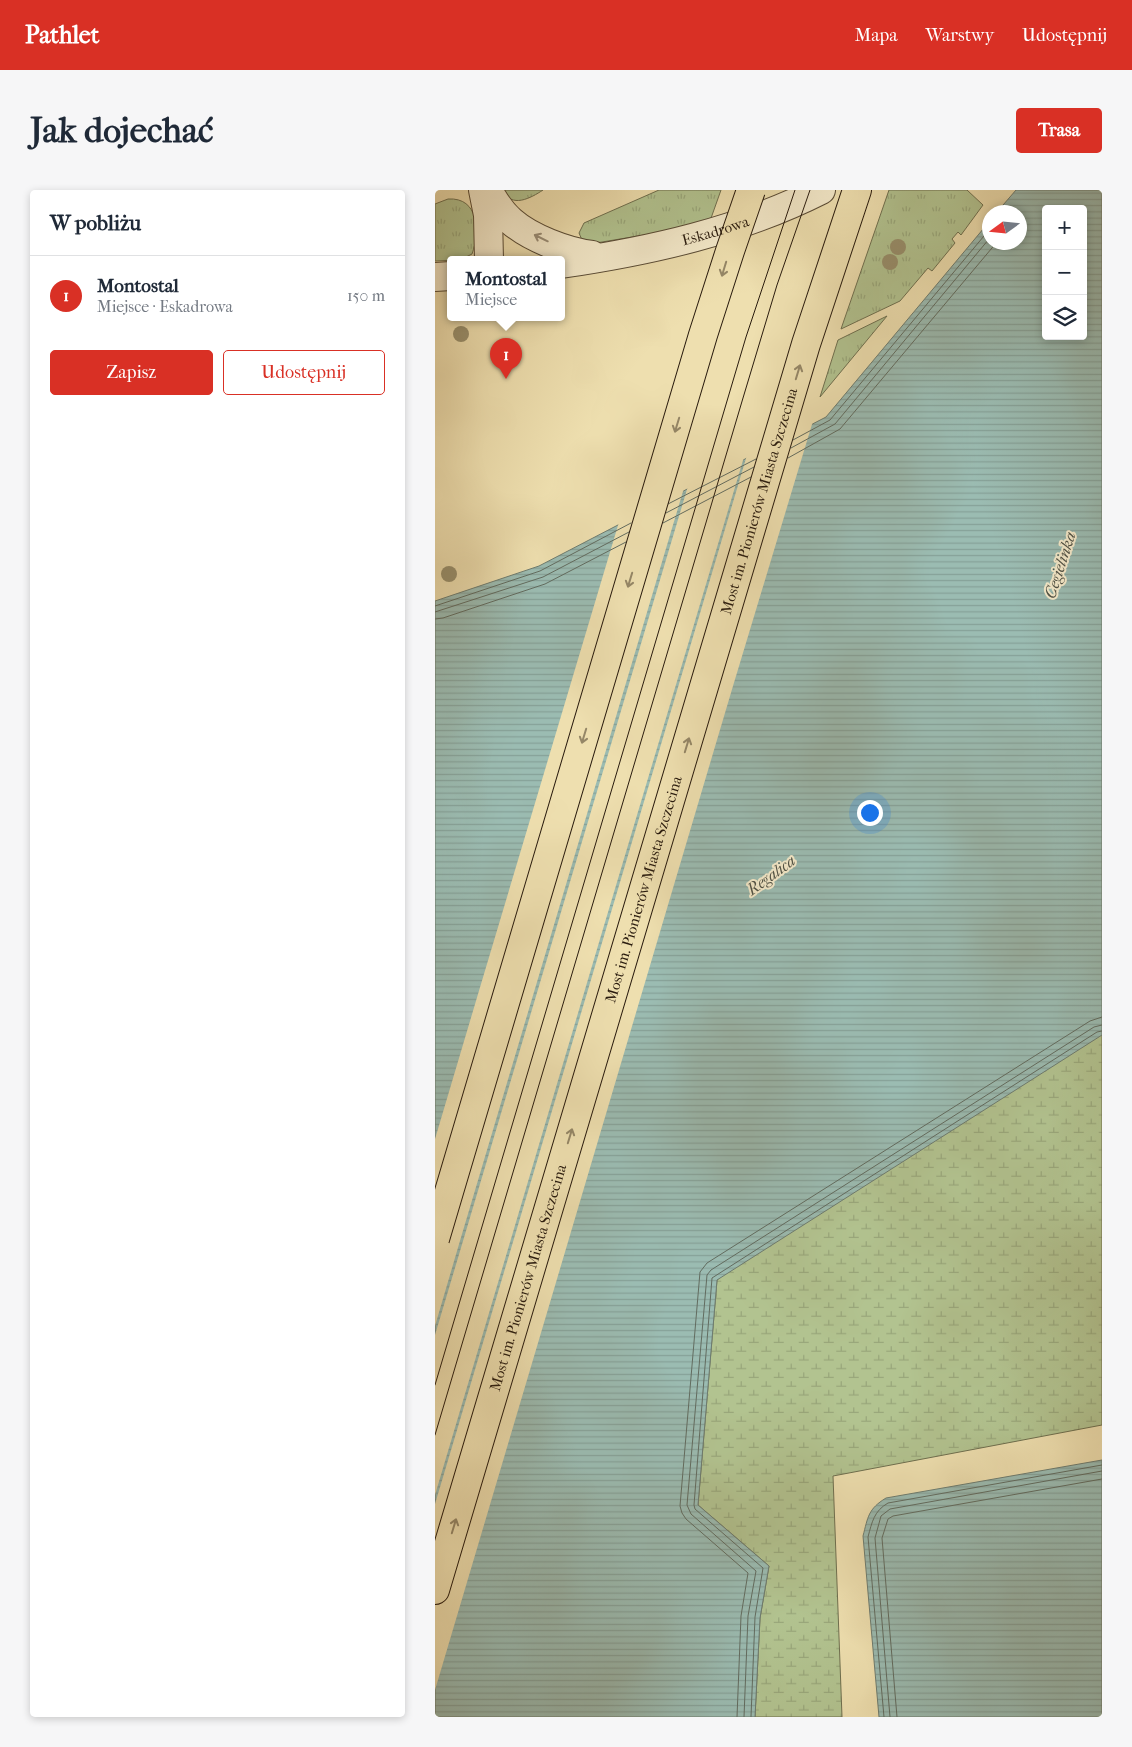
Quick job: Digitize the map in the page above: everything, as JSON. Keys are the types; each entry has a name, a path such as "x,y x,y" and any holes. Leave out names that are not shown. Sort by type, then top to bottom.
{"main road":[{"path":"435,1239 701,344 751,190"},
{"name":"Most im. Pionierów Miasta Szczecina","path":"435,1590 803,353 857,190"}],"street":[{"path":"483,190 488,215 489,256"},
{"name":"Eskadrowa","path":"488,190 501,210 512,222 524,230 579,254 604,256"},
{"name":"Eskadrowa","path":"565,263 672,243 730,227 783,208 821,190"}],"green space":[{"path":"503,190 543,190 527,199 516,200 507,196"},
{"path":"659,190 721,190 710,221 668,231 596,243 582,240 579,233 584,223"},
{"path":"889,190 967,190 983,205 961,235 958,232 952,239 955,243 932,271 928,268 900,301 841,329"},
{"path":"448,199 458,200 466,204 471,210 476,226 475,245 472,254 468,256 447,256 447,261 435,261 435,204"},
{"path":"887,316 820,397 838,340"},
{"path":"1102,962 1102,1425 833,1476 842,1717 755,1717 760,1618 769,1566 698,1505 717,1280"}],"water":[{"path":"1016,190 1102,190 1102,1035 717,1280 698,1505 769,1566 760,1618 755,1717 435,1717 435,601 539,566 826,417 982,230 982,250 1027,250 1027,205 1003,205"},
{"path":"1102,1460 1102,1717 879,1717 863,1536 872,1510 886,1498"}],"pier":[{"path":"813,421 435,1690 435,1504 747,455"},
{"path":"744,457 435,1495 435,1335 688,486"},
{"path":"684,488 435,1326 435,1139 481,984 619,522"}],"tram line":[{"path":"435,1385 746,337 795,190"},
{"path":"435,1435 777,285 810,190"}],"place":[{"name":"Montostal","path":"506,379"}],"water label":[{"name":"Cegielinka","path":"1060,565"},
{"name":"Regalica","path":"771,875"}]}
